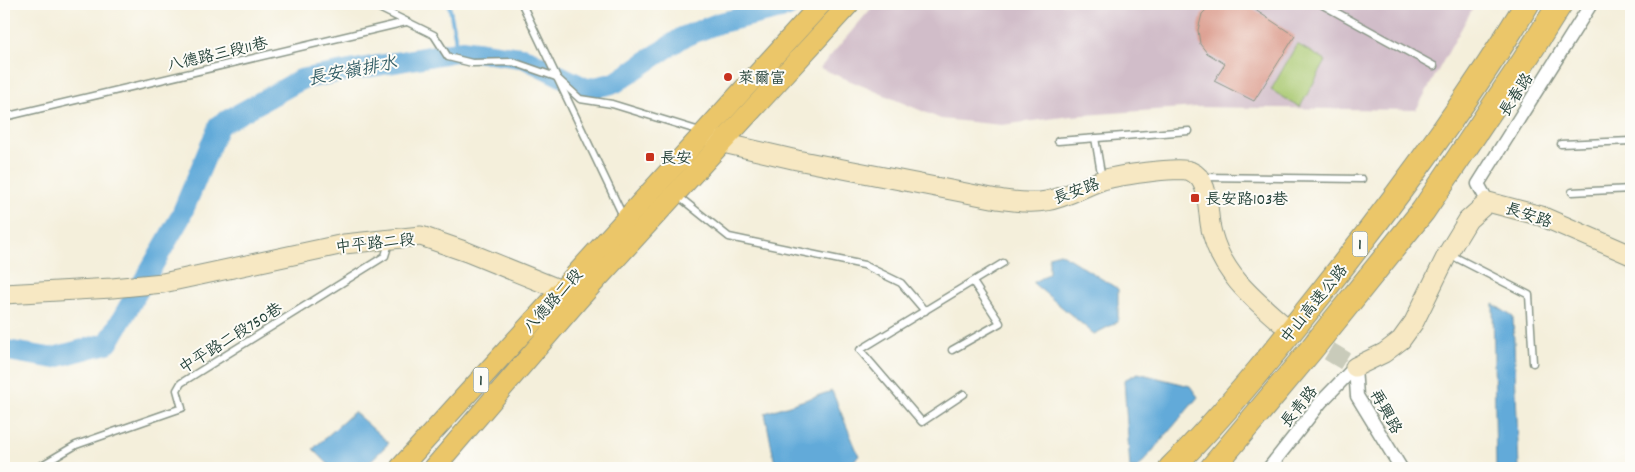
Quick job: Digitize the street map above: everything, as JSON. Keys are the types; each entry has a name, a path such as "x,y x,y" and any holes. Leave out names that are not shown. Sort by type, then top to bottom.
{"highway":[{"name":"中山高速公路","path":"1171,468 1197,442 1289,334 1398,196 1499,49 1527,4"},
{"name":"中山高速公路","path":"1212,468 1310,351 1423,211 1524,62 1560,4"}],"main road":[{"name":"1","path":"704,133 821,4"},
{"name":"1","path":"723,143 849,4"},
{"name":"八德路二段","path":"400,468 569,295 630,227 704,133"},
{"name":"八德路二段","path":"630,227 676,194 723,143"},
{"name":"八德路二段","path":"434,468 569,295"}],"street":[{"name":"長春路","path":"1488,202 1478,184 1591,4"},
{"name":"長安路","path":"704,133 723,143 997,199 1022,202 1047,201 1102,180 1168,170 1189,170 1200,177"},
{"path":"1200,177 1205,186 1211,230 1217,250 1243,290 1280,322"},
{"name":"長安路","path":"1355,367 1384,353 1401,340 1414,322 1448,253 1468,220 1488,202 1541,216 1631,255"},
{"name":"中平路二段","path":"4,294 163,283 344,244 421,236 468,252 569,295"},
{"name":"長青路","path":"1269,468 1320,402 1355,367"},
{"name":"再興路","path":"1355,367 1357,396 1401,468"}],"lane":[{"path":"371,4 434,35 448,58 472,63 514,62 556,77 580,99 612,104 704,133"},
{"path":"522,4 630,227"},
{"path":"1321,4 1434,66"},
{"name":"八德路三段11巷","path":"4,117 406,22"},
{"path":"1058,141 1189,131"},
{"path":"1095,138 1102,180"},
{"path":"1561,144 1631,141"},
{"path":"1200,177 1362,179"},
{"path":"1572,192 1631,190"},
{"path":"676,194 729,237 864,266 901,283 925,311"},
{"name":"中平路二段750巷","path":"38,468 76,445 182,408 177,390 181,383 384,256 389,240"},
{"path":"1448,253 1529,295 1533,363"},
{"path":"964,394 922,422 860,350 1003,263"},
{"path":"952,350 1000,323 973,282"}],"shaded area":[{"path":"875,4 1475,4 1416,110 1196,107 1071,116 1002,125 941,119 820,68"}],"green space":[{"path":"1297,44 1326,61 1300,107 1271,90"}],"water":[{"path":"1060,253 1118,289 1118,322 1094,334 1033,283 1049,273 1049,256"},
{"path":"1493,304 1513,317 1519,468 1496,468"},
{"path":"1138,373 1190,386 1198,397 1138,468 1130,468 1124,380"},
{"path":"832,391 859,456 845,468 779,468 774,459 765,413"},
{"path":"354,412 389,443 363,468 332,468 313,449"}],"building":[{"path":"1212,4 1246,4 1295,36 1254,101 1214,81 1225,64 1207,53 1200,44 1198,30 1202,14"}],"waterway":[{"path":"449,4 457,60"},
{"name":"長安嶺排水","path":"4,350 52,358 108,343 180,218 219,125 302,79 465,50 524,58 587,89 615,83 683,37 719,23 787,7 791,4"}],"tunnel":[{"path":"1281,322 1355,367"}],"place":[{"name":"萊爾富","path":"728,77"},
{"name":"長安","path":"650,157"},
{"name":"長安路103巷","path":"1195,198"}]}
